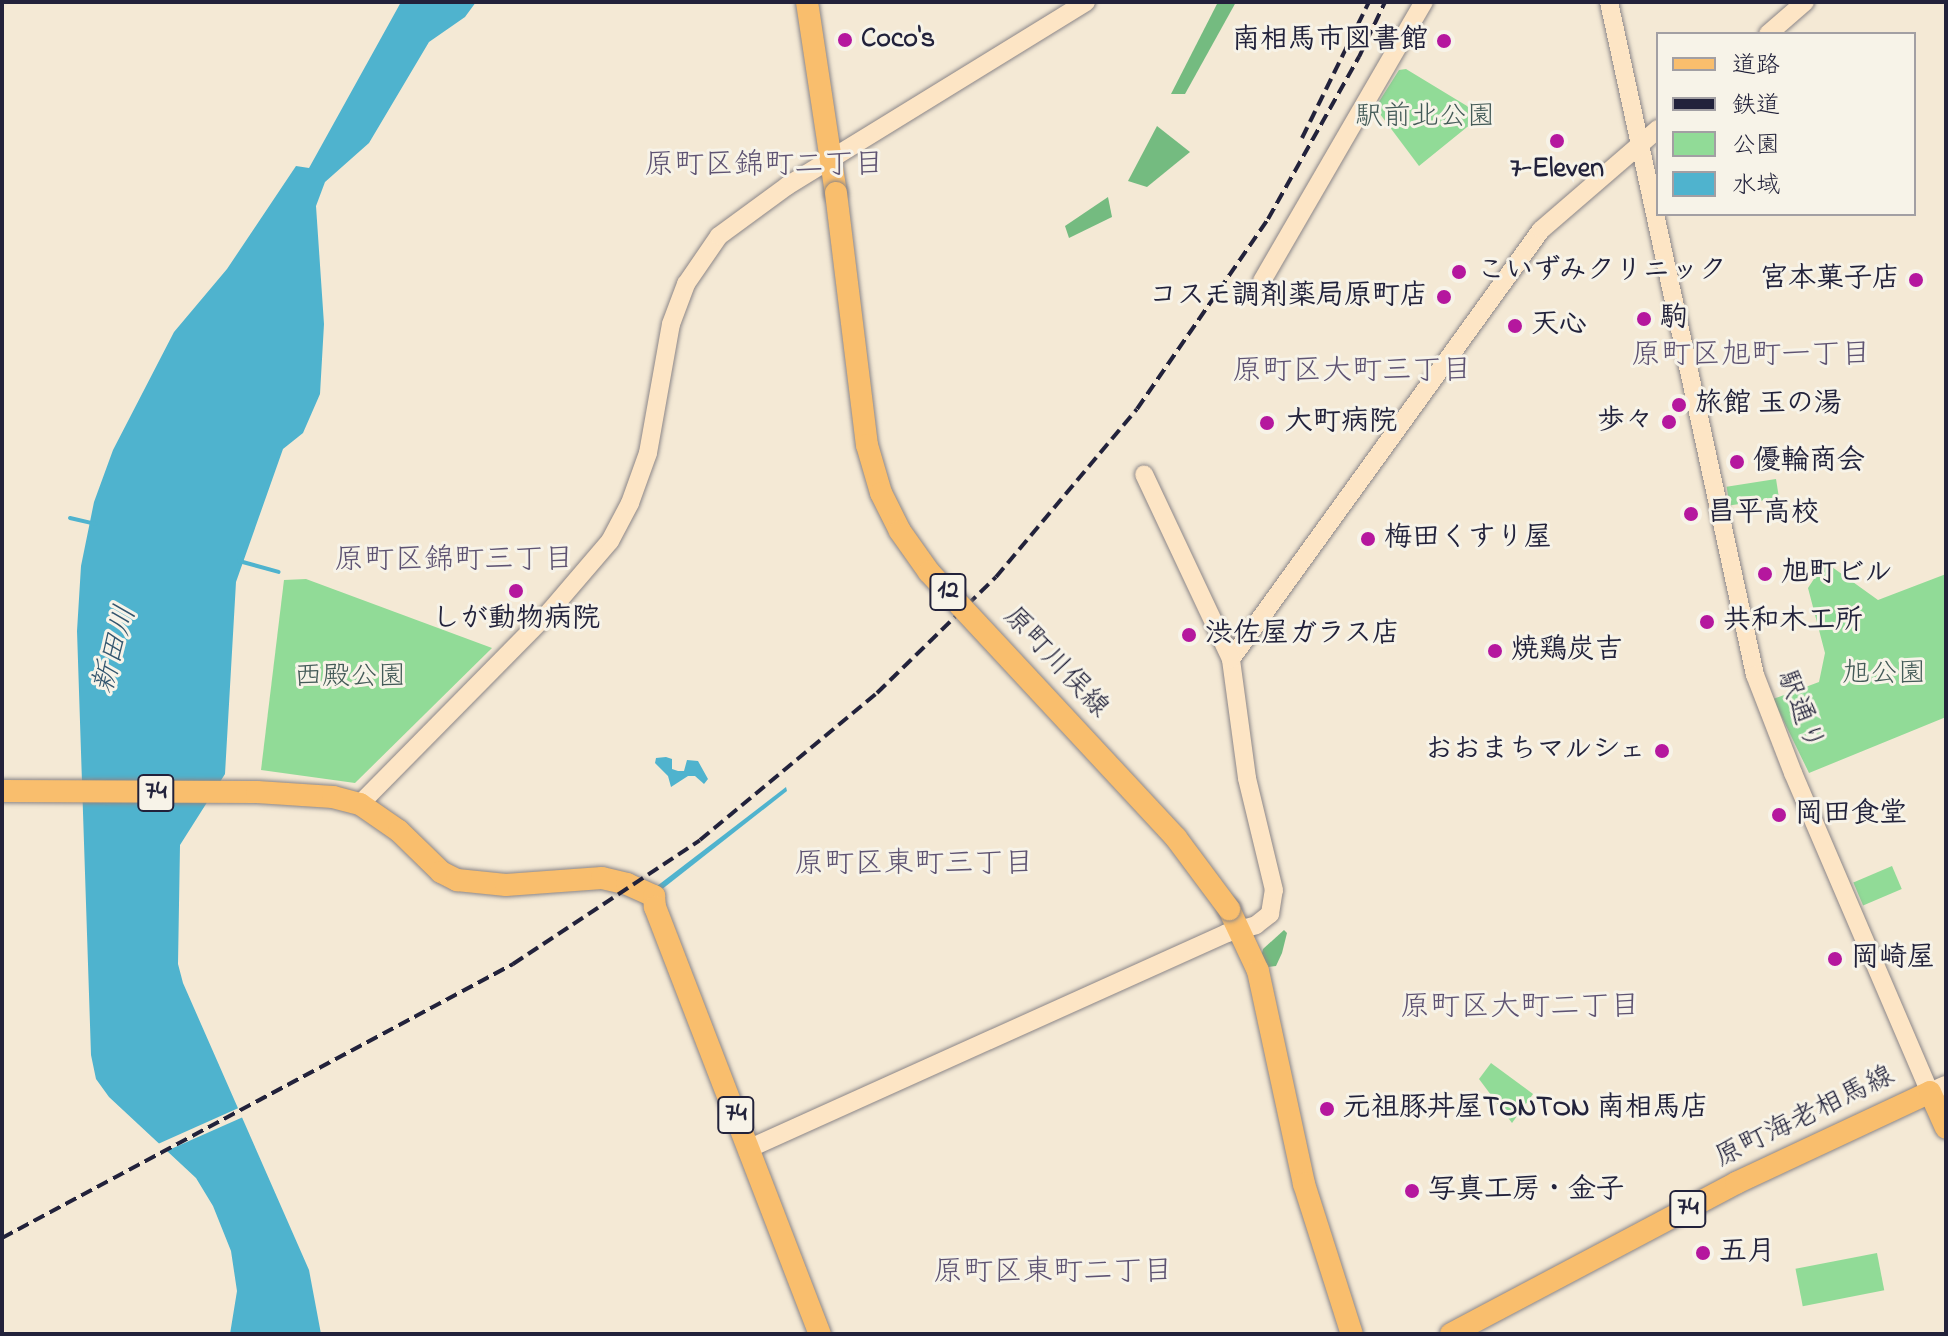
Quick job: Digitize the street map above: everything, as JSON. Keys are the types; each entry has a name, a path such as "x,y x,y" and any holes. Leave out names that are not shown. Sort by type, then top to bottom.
{"main road":[{"name":"原町川俣線","path":"807,2 832,157 867,445 881,493 900,531 929,572 1176,838 1234,919 1258,971 1304,1184 1352,1334"},
{"name":"74","path":"2,791 250,792 333,797 360,804 399,831 441,872 457,880 506,885 602,878 627,884 654,896 655,907 820,1334"},
{"path":"1938,1089 1946,1128"},
{"name":"原町海老相馬線","path":"1451,1334 1736,1183 1938,1089"}],"street":[{"path":"360,804 550,611 610,541 630,503 648,453 666,342 686,284 705,254 736,221 832,157 994,61 1086,2"},
{"path":"1262,281 1424,2"},
{"name":"駅通り","path":"1609,2 1751,661 1793,773 1938,1089"},
{"path":"1770,32 1805,2"},
{"path":"1231,659 1541,230 1656,131"},
{"path":"748,1149 1234,919 1256,925 1270,914 1274,890 1247,778 1231,659 1144,474"}],"green space":[{"path":"1218,2 1236,2 1185,94 1171,94"},
{"name":"駅前北公園","path":"1406,69 1467,106 1477,119 1419,166 1380,114 1368,119 1399,70"},
{"path":"1157,126 1190,152 1147,187 1128,181"},
{"path":"1108,197 1112,217 1069,238 1065,226"},
{"path":"1776,479 1779,498 1730,506 1727,487"},
{"name":"旭公園","path":"1825,562 1878,600 1946,574 1946,717 1809,773 1773,699 1819,682 1825,653 1808,588"},
{"name":"西殿公園","path":"306,579 492,648 355,783 261,770 284,580"},
{"path":"1892,866 1902,889 1863,905 1853,882"},
{"path":"1284,930 1287,933 1282,953 1276,966 1268,967 1261,957 1263,949"},
{"path":"1491,1063 1533,1094 1512,1123 1479,1079"},
{"path":"1877,1253 1884,1290 1803,1306 1796,1269"}],"water":[{"name":"新田川","path":"401,2 476,2 465,17 429,42 369,143 325,182 316,206 324,324 320,394 303,433 283,449 236,582 225,774 180,845 178,964 183,983 309,1270 321,1334 230,1334 237,1291 231,1251 213,1206 196,1178 109,1097 96,1079 91,1055 77,631 81,566 94,502 113,450 174,332 227,269 296,166 309,168"},
{"path":"656,758 672,759 672,769 678,771 684,771 687,760 698,761 708,779 704,784 695,776 688,776 671,787 668,776 655,763"},
{"path":"786,787 787,791 661,890 657,886"}],"pier":[{"path":"243,1106 247,1115 160,1154 156,1145"}],"waterway":[{"path":"70,518 95,524"},
{"path":"239,561 279,572"}],"railway":[{"path":"1302,138 1369,2"},
{"path":"2,1238 513,964 700,840 877,693 996,577 1137,409 1268,219 1359,57 1385,2"}],"place":[{"name":"Coco's","path":"845,40"},
{"name":"南相馬市図書館","path":"1444,41"},
{"name":"7-Eleven","path":"1557,141"},
{"name":"こいずみクリニック","path":"1459,272"},
{"name":"宮本菓子店","path":"1916,280"},
{"name":"コスモ調剤薬局原町店","path":"1444,297"},
{"name":"駒","path":"1644,319"},
{"name":"天心","path":"1515,326"},
{"name":"旅館 玉の湯","path":"1679,405"},
{"name":"歩々","path":"1669,422"},
{"name":"大町病院","path":"1267,423"},
{"name":"優輪商会","path":"1737,462"},
{"name":"昌平高校","path":"1691,514"},
{"name":"梅田くすり屋","path":"1368,539"},
{"name":"旭町ビル","path":"1765,574"},
{"name":"しが動物病院","path":"516,591"},
{"name":"共和木工所","path":"1707,622"},
{"name":"渋佐屋ガラス店","path":"1189,635"},
{"name":"焼鶏炭吉","path":"1495,651"},
{"name":"おおまちマルシェ","path":"1662,751"},
{"name":"岡田食堂","path":"1779,815"},
{"name":"岡崎屋","path":"1835,959"},
{"name":"元祖豚丼屋TONTON 南相馬店","path":"1327,1109"},
{"name":"写真工房・金子","path":"1412,1191"},
{"name":"五月","path":"1703,1253"}],"district":[{"name":"原町区錦町二丁目","path":"764,166"},
{"name":"原町区旭町一丁目","path":"1751,356"},
{"name":"原町区大町三丁目","path":"1352,372"},
{"name":"原町区錦町三丁目","path":"454,561"},
{"name":"原町区東町三丁目","path":"914,865"},
{"name":"原町区大町二丁目","path":"1520,1008"},
{"name":"原町区東町二丁目","path":"1053,1273"}]}
